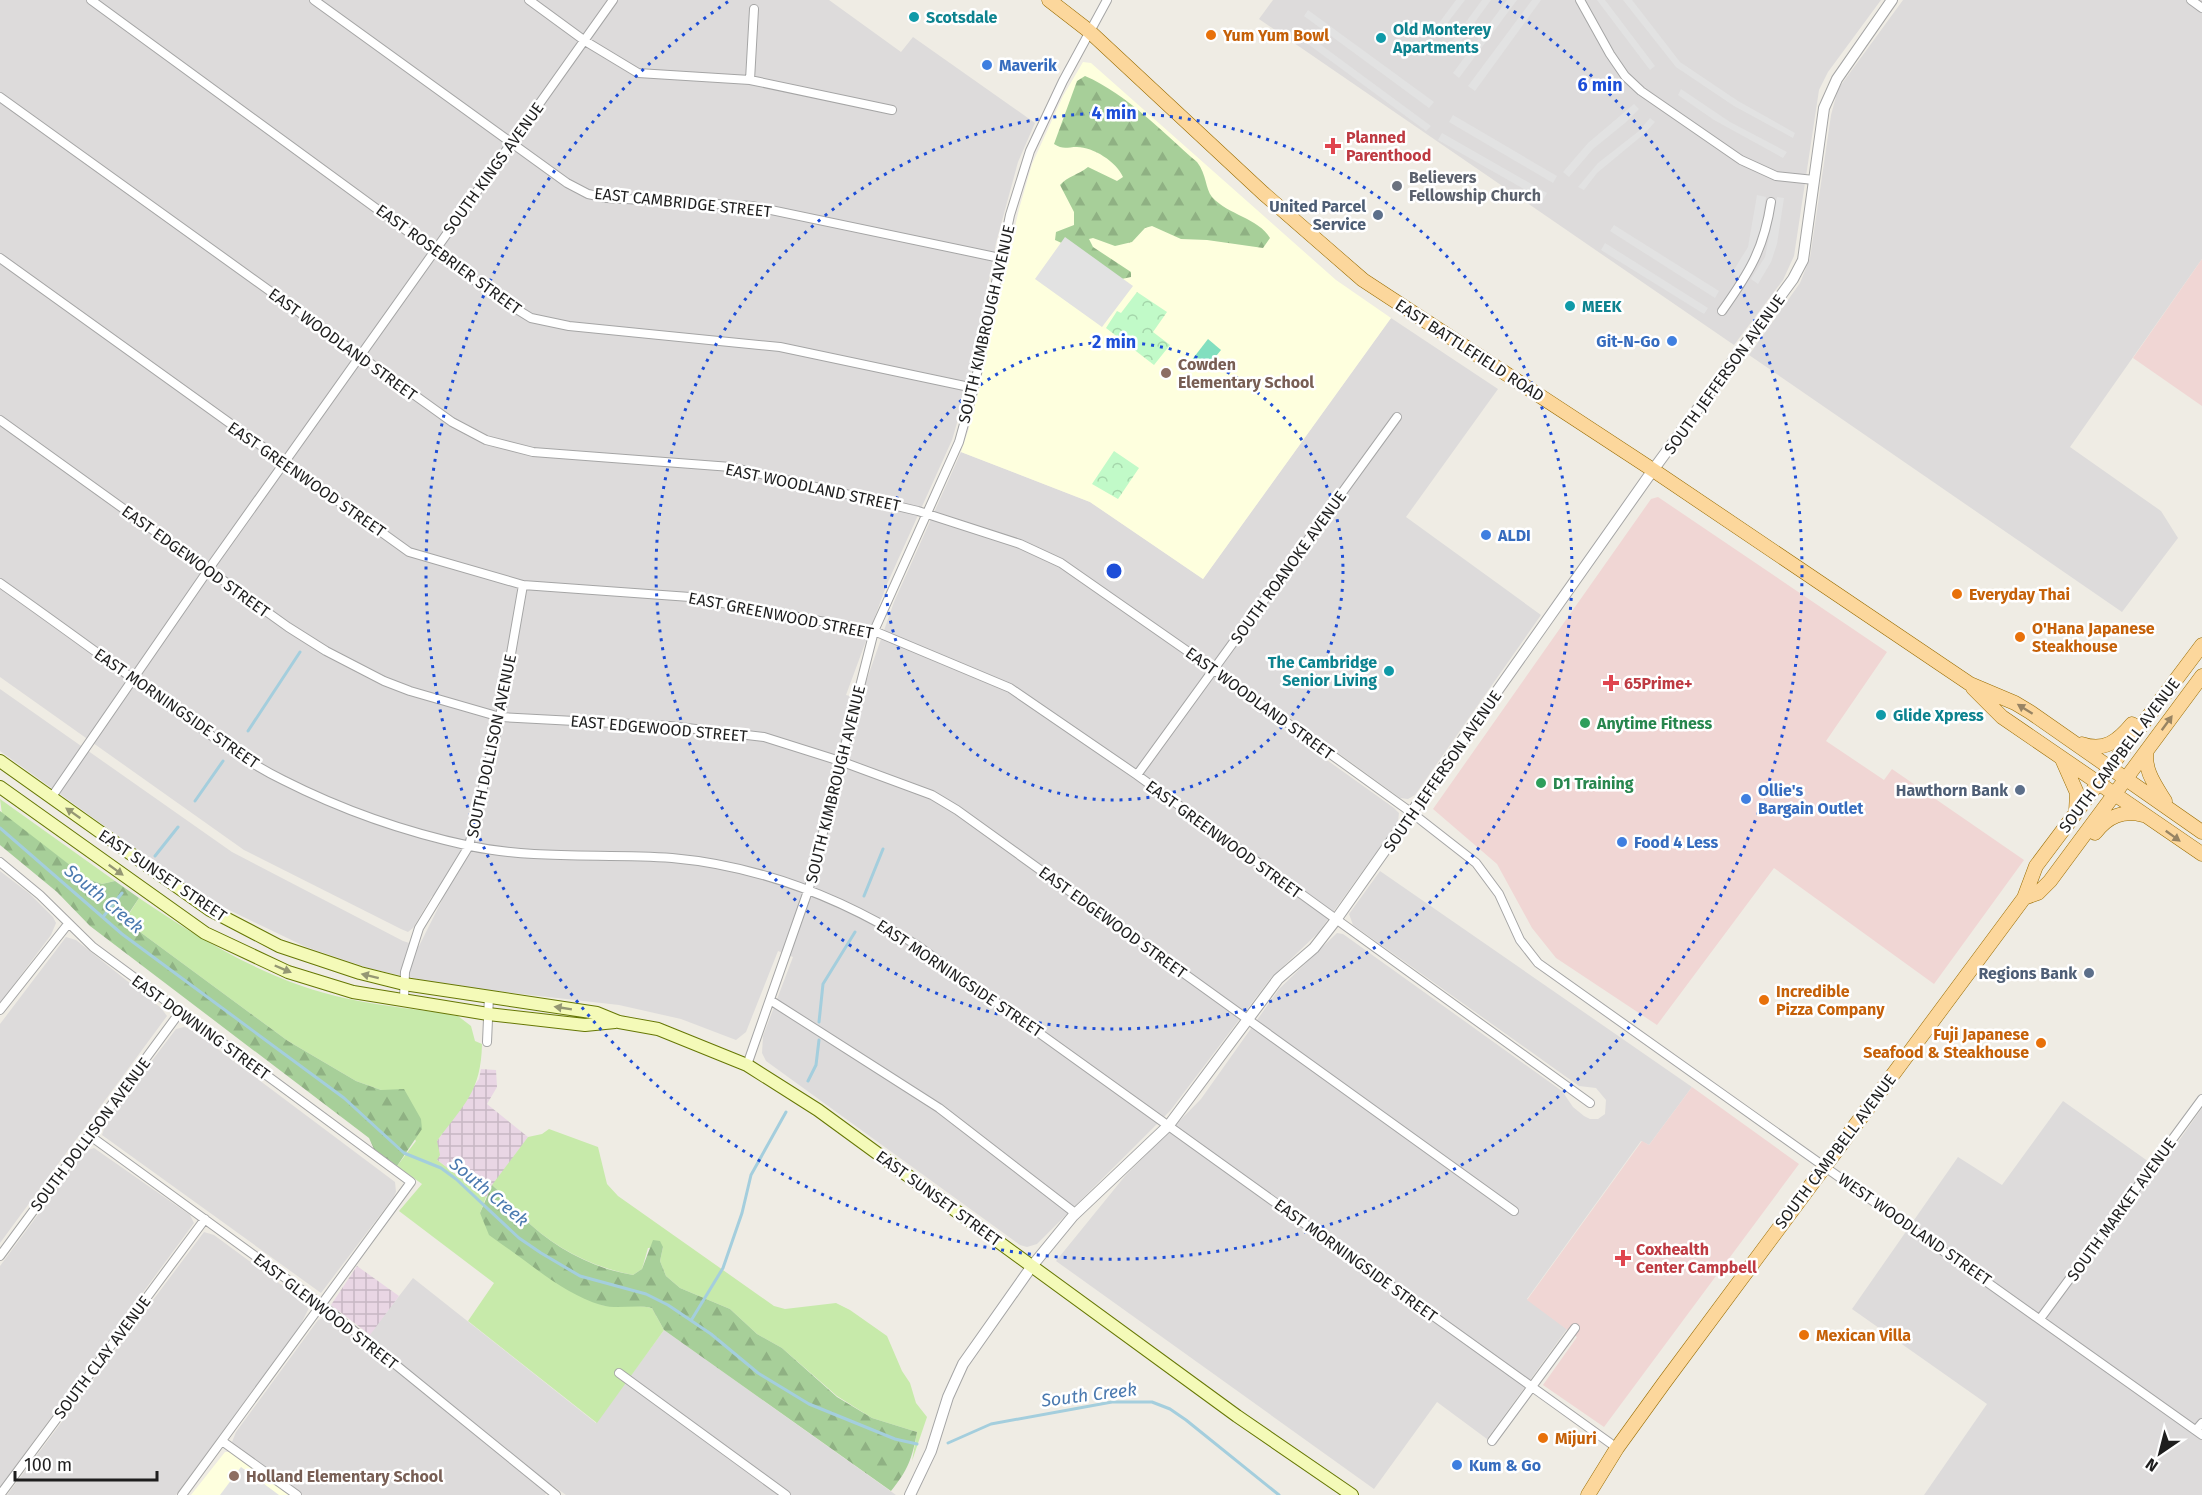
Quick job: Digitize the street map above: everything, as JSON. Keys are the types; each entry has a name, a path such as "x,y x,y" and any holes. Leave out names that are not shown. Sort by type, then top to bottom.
{"main road":[{"name":"EAST BATTLEFIELD ROAD","path":"1049,0 1089,31 1258,188 1363,280 1653,470 1970,684"},
{"name":"SOUTH CAMPBELL AVENUE","path":"1588,1495 1617,1448 1824,1165 2024,898 2036,866 2202,645"},
{"path":"2073,741 2095,748 2114,742 2158,691 2182,671"},
{"name":"SOUTH CAMPBELL AVENUE","path":"2024,898 2038,893 2056,873 2202,676"},
{"path":"1970,684 2015,703 2126,777 2202,832"},
{"path":"1970,684 2002,717 2202,854"},
{"path":"2147,750 2145,761 2150,777 2169,808"},
{"path":"2061,757 2078,793 2075,814"},
{"name":"EAST SUNSET STREET","path":"0,761 210,910 279,946 360,973 404,984 597,1013 619,1022 658,1029 747,1065 818,1110 1237,1416 1352,1495"},
{"name":"EAST SUNSET STREET","path":"0,787 205,933 288,972 353,992 488,1014 585,1025 619,1022"},
{"path":"2056,873 2069,863 2106,820 2127,813 2145,816"}],"street":[{"name":"EAST ROSEBRIER STREET","path":"91,0 500,298 531,318 569,326 780,347 974,388"},
{"name":"EAST CAMBRIDGE STREET","path":"314,0 567,183 588,194 607,198 752,206 1000,258"},
{"path":"529,0 585,41 638,73 750,80 892,110"},
{"name":"SOUTH KINGS AVENUE","path":"51,798 207,570 434,248 613,0"},
{"name":"SOUTH KIMBROUGH AVENUE","path":"747,1065 809,888 874,631 958,442 974,388 1000,258 1030,152 1089,31 1107,0"},
{"path":"1580,0 1610,54 1625,76 1641,91 1741,160 1776,176 1814,180"},
{"path":"2190,0 2202,8"},
{"name":"SOUTH JEFFERSON AVENUE","path":"910,1495 931,1451 948,1396 963,1364 1032,1266 1075,1214 1169,1125 1278,979 1314,948 1335,921 1653,470 1793,279 1803,260 1824,108 1830,90 1888,1"},
{"path":"750,80 754,9"},
{"name":"EAST WOODLAND STREET","path":"0,97 452,422 486,440 533,452 573,457 731,467 926,512 1020,544 1061,563 1213,669 1412,813 1476,863 1499,894 1520,940 1538,963"},
{"path":"1722,311 1759,254 1766,233 1771,202"},
{"name":"EAST GREENWOOD STREET","path":"0,258 409,552 524,585 690,597 874,631 1010,688 1137,775 1335,921 1590,1103"},
{"name":"SOUTH ROANOKE AVENUE","path":"1137,775 1397,417"},
{"name":"EAST EDGEWOOD STREET","path":"0,420 288,627 357,668 410,691 500,717 670,726 764,737 840,761 932,795 957,810 1514,1211"},
{"name":"EAST MORNINGSIDE STREET","path":"0,583 222,743 281,779 362,816 470,846 534,855 672,858 718,865 809,888 882,923 918,946 1169,1125 1617,1448"},
{"name":"SOUTH DOLLISON AVENUE","path":"404,999 409,955 419,928 470,846 500,717 524,585"},
{"name":"EAST DOWNING STREET","path":"0,862 40,895 100,952 411,1182 321,1304"},
{"path":"0,1010 68,924"},
{"name":"WEST WOODLAND STREET","path":"1538,963 2199,1432"},
{"path":"487,1042 489,996"},
{"path":"770,999 939,1108 1075,1214"},
{"name":"SOUTH DOLLISON AVENUE","path":"0,1256 180,1012"},
{"name":"SOUTH MARKET AVENUE","path":"2040,1319 2202,1099"},
{"name":"EAST GLENWOOD STREET","path":"89,1136 321,1304 556,1495"},
{"name":"SOUTH CLAY AVENUE","path":"0,1495 205,1219"},
{"path":"182,1495 321,1304"},
{"path":"1492,1441 1575,1328"},
{"path":"619,1373 786,1495"},
{"path":"2199,1432 2202,1423"},
{"path":"222,1441 297,1495"}],"shaded area":[{"path":"0,0 829,0 901,52 913,37 1035,123 1018,162 996,243 971,375 952,440 887,584 846,695 860,699 894,602 961,452 1090,502 1203,579 1391,318 1498,389 1406,517 1541,615 1415,795 1408,799 1400,798 1271,704 1264,715 1394,808 1399,813 1398,822 1318,933 1270,979 1170,1111 1037,1244 1027,1247 1020,1245 766,1061 762,1053 763,1036 793,957 778,951 746,1032 736,1040 681,1019 619,1005 450,986 371,969 306,947 221,906 184,883 0,751 0,689 232,852 403,941 419,946 442,900 432,896 413,928 408,932 244,850 0,677"},
{"name":"Old Monterey Apartments","path":"1273,0 1881,0 1828,72 1819,90 1794,256 1783,280 1734,345 1259,19"},
{"path":"1456,0 1465,0 1435,39 1430,35"},
{"path":"1482,0 1491,0 1453,52 1447,48"},
{"path":"1507,0 1517,0 1459,78 1453,73"},
{"path":"1532,0 1541,0 1475,91 1468,86"},
{"path":"1597,0 1605,0 1655,66 1650,70"},
{"path":"1623,0 1632,0 1680,62 1738,101 1795,133 1793,138 1734,106 1676,67"},
{"path":"1903,0 2202,0 2202,259 2070,447 2161,511 2178,538 2122,612 1749,355 1800,283 1810,258 1831,115 1838,89"},
{"path":"1308,10 1434,102 1429,108 1304,16"},
{"path":"1298,28 1431,126 1426,131 1293,33"},
{"name":"Cowden Elementary School","path":"1083,62 1091,63 1336,280 1391,318 1203,579 1090,502 961,452 969,428 1019,209 1032,164 1063,96"},
{"path":"1681,89 1730,122 1787,152 1783,158 1714,120 1678,95"},
{"path":"1634,104 1639,109 1593,149 1569,177 1563,172 1588,143"},
{"path":"1453,115 1557,176 1553,183 1449,122"},
{"path":"1650,118 1655,122 1644,134 1597,173 1584,190 1578,187 1598,163 1639,131"},
{"path":"1442,133 1547,193 1543,200 1438,140"},
{"path":"1757,195 1766,197 1760,234 1753,255 1738,278 1732,273 1748,247"},
{"path":"1777,197 1784,198 1777,244 1771,262 1758,284 1751,279 1765,257"},
{"path":"1614,225 1719,291 1715,298 1610,231"},
{"path":"1065,237 1133,286 1102,327 1035,279"},
{"path":"1605,243 1708,308 1704,314 1601,250"},
{"path":"2202,259 2202,406 2133,358"},
{"path":"1658,497 1887,652 1826,741 1884,780 1892,769 2024,860 1934,984 1774,868 1657,1025 1556,958 1532,928 1497,864 1433,809 1651,499"},
{"path":"0,871 30,894 56,923 51,935 0,1003"},
{"path":"1380,871 1692,1087 1649,1145 1641,1141 1527,1299 1567,1329 1487,1439 1437,1402 1374,1489 1056,1261 1125,1176 1201,1099 1279,989 1337,933 1343,934 1562,1091 1573,1107 1584,1116 1598,1119 1605,1114 1606,1100 1596,1088 1579,1086 1353,925 1349,914"},
{"path":"66,937 76,940 161,1008 167,1016 0,1243 0,1024"},
{"path":"184,1027 191,1029 395,1182 396,1192 393,1198 321,1293 102,1135 107,1120 176,1029"},
{"path":"481,1069 496,1070 497,1087 487,1104 528,1137 486,1197 437,1160 437,1141 479,1079"},
{"path":"1692,1087 1799,1164 1604,1427 1543,1385 1577,1337 1527,1300 1642,1141 1649,1145"},
{"path":"2063,1101 2159,1169 2202,1108 2202,1495 1924,1495 1987,1404 1852,1309 1958,1157 2002,1185"},
{"path":"94,1148 190,1215 194,1223 0,1487 0,1266 85,1151"},
{"path":"204,1232 214,1235 310,1306 300,1326 176,1495 7,1495"},
{"path":"357,1266 399,1296 370,1335 331,1305"},
{"path":"413,1278 596,1423 664,1330 896,1495 566,1495 552,1485 545,1495 303,1495 234,1445 232,1442 236,1432 318,1320 326,1317 362,1344"},
{"name":"Holland Elementary School","path":"225,1452 230,1452 289,1495 191,1495"},
{"path":"241,1467 279,1495 220,1495"}],"green space":[{"path":"1085,76 1130,103 1197,162 1212,197 1265,231 1270,238 1263,248 1207,240 1181,239 1152,226 1145,228 1132,242 1115,246 1093,238 1089,239 1093,247 1131,272 1131,277 1117,280 1055,240 1056,232 1074,225 1074,212 1060,185 1063,182 1088,167 1117,181 1123,177 1116,166 1097,153 1077,147 1063,148 1054,144 1077,81"},
{"path":"1137,292 1167,312 1153,332 1170,345 1154,365 1106,328 1117,311 1121,313"},
{"path":"1208,339 1221,350 1204,371 1191,361"},
{"path":"1114,451 1139,468 1118,499 1092,484"},
{"path":"0,799 115,881 102,884 88,879 2,814"},
{"path":"0,811 88,879 102,884 115,881 139,898 127,916 136,929 288,1041 356,1081 381,1090 404,1089 421,1119 422,1129 397,1166 374,1149 369,1138 90,926 57,892 0,845"},
{"path":"139,898 214,945 293,983 363,1002 458,1016 471,1026 475,1041 482,1044 478,1074 463,1107 437,1141 440,1155 437,1160 486,1197 480,1213 601,1305 652,1308 664,1330 597,1423 468,1321 494,1283 399,1211 422,1184 397,1166 416,1141 381,1090 356,1081 288,1041 136,929 127,917"},
{"path":"549,1129 598,1147 607,1184 618,1196 774,1306 785,1309 836,1303 887,1336 902,1371 910,1383 916,1403 927,1417 912,1461 917,1432 872,1418 837,1396 782,1348 757,1334 730,1309 680,1288 666,1276 660,1261 663,1247 648,1248 642,1269 633,1275 606,1268 579,1257 554,1243 526,1220 492,1185 528,1137 542,1134"},
{"path":"492,1185 526,1220 554,1243 579,1258 606,1268 633,1275 642,1269 653,1240 660,1241 663,1247 660,1261 666,1276 680,1288 730,1309 757,1334 782,1348 837,1397 872,1418 917,1432 909,1464 897,1484 891,1491 664,1330 652,1308 607,1306 587,1300 548,1278 489,1235 480,1213"}],"waterway":[{"path":"248,731 300,652"},
{"path":"195,801 223,761"},
{"path":"155,856 178,827"},
{"name":"South Creek","path":"0,828 122,934 344,1098 404,1153 441,1168 456,1179 519,1238 541,1253 580,1276 646,1294 668,1305 711,1334 758,1373 809,1404 895,1439 917,1444"},
{"path":"864,896 883,849"},
{"path":"103,917 122,893"},
{"path":"819,1022 823,984 855,932"},
{"path":"808,1081 816,1065 819,1040"},
{"path":"692,1319 723,1268 742,1213 751,1175 786,1112"},
{"name":"South Creek","path":"948,1443 991,1424 1112,1402 1152,1402 1170,1409 1186,1420 1279,1495"}],"place":[{"name":"Scotsdale","path":"914,17"},
{"name":"Yum Yum Bowl","path":"1211,35"},
{"name":"Old Monterey Apartments","path":"1381,38"},
{"name":"Maverik","path":"987,65"},
{"name":"Planned Parenthood","path":"1333,146"},
{"name":"Believers Fellowship Church","path":"1397,186"},
{"name":"United Parcel Service","path":"1378,215"},
{"name":"MEEK","path":"1570,306"},
{"name":"Git-N-Go","path":"1672,341"},
{"name":"Cowden Elementary School","path":"1166,373"},
{"name":"ALDI","path":"1486,535"},
{"name":"Everyday Thai","path":"1957,594"},
{"name":"O'Hana Japanese Steakhouse","path":"2020,637"},
{"name":"The Cambridge Senior Living","path":"1389,671"},
{"name":"65Prime+","path":"1611,683"},
{"name":"Glide Xpress","path":"1881,715"},
{"name":"Anytime Fitness","path":"1585,723"},
{"name":"D1 Training","path":"1541,783"},
{"name":"Hawthorn Bank","path":"2020,790"},
{"name":"Ollie's Bargain Outlet","path":"1746,799"},
{"name":"Food 4 Less","path":"1622,842"},
{"name":"Regions Bank","path":"2089,973"},
{"name":"Incredible Pizza Company","path":"1764,1000"},
{"name":"Fuji Japanese Seafood & Steakhouse","path":"2041,1043"},
{"name":"Coxhealth Center Campbell","path":"1623,1258"},
{"name":"Mexican Villa","path":"1804,1335"},
{"name":"Mijuri","path":"1543,1438"},
{"name":"Kum & Go","path":"1457,1465"},
{"name":"Holland Elementary School","path":"234,1476"}]}
